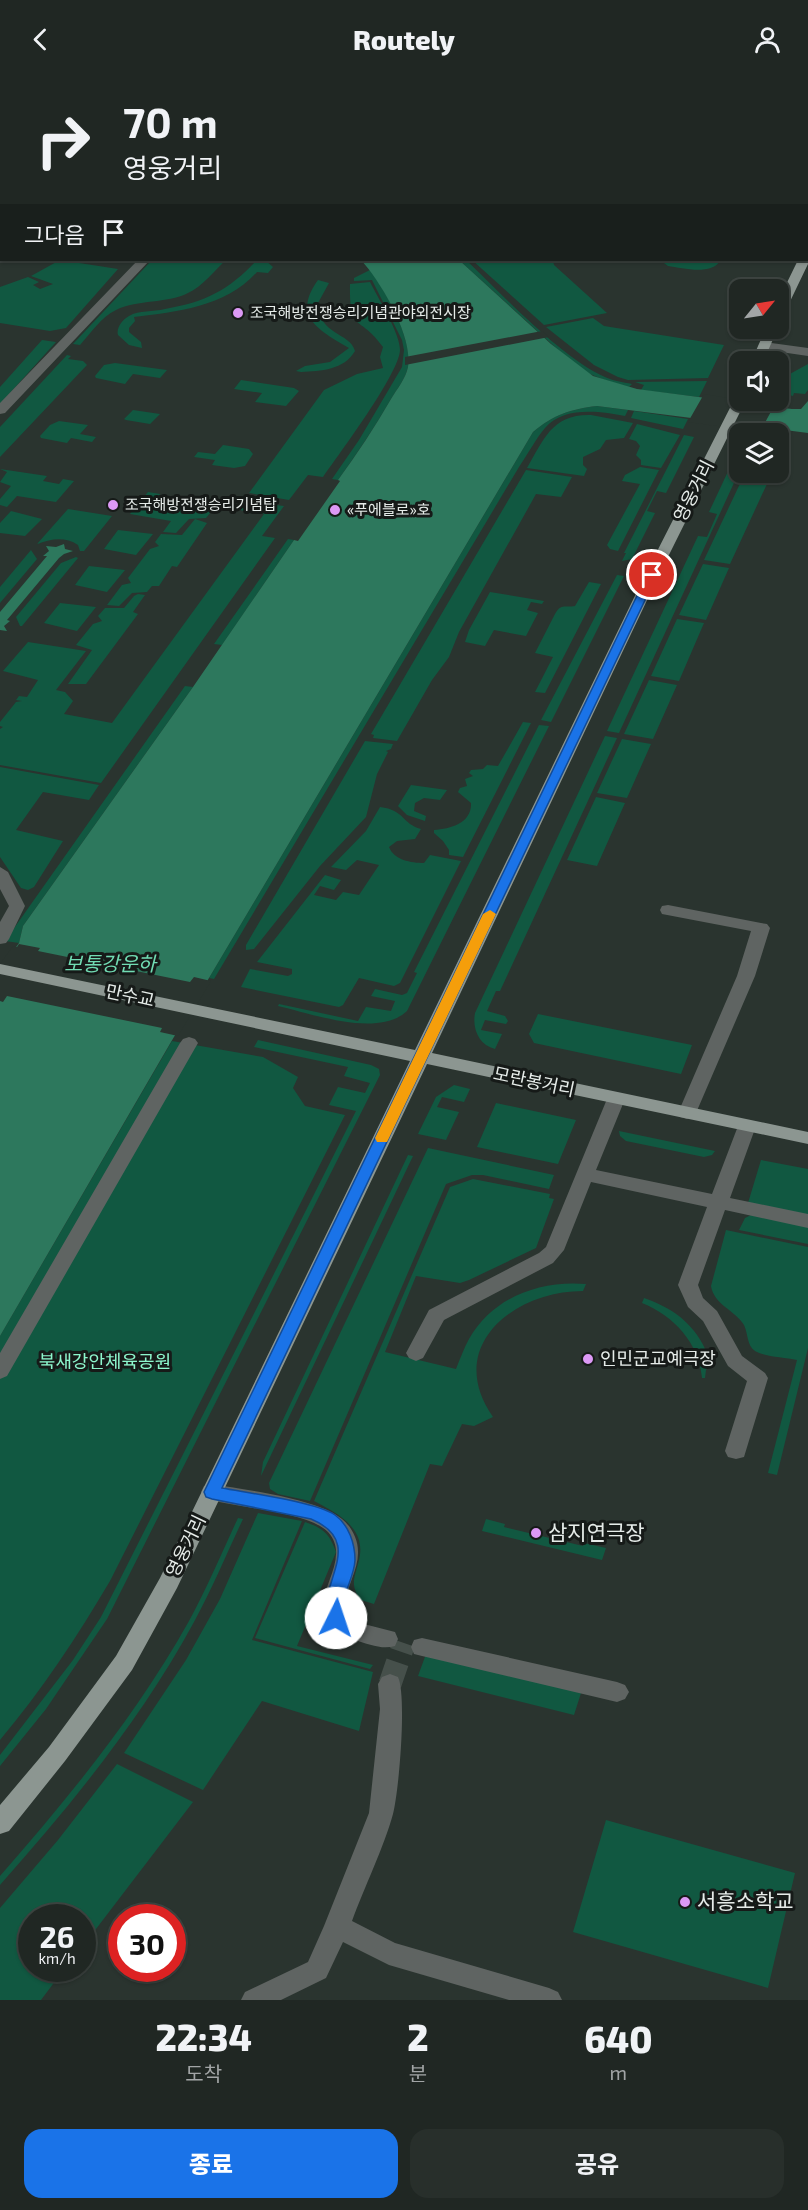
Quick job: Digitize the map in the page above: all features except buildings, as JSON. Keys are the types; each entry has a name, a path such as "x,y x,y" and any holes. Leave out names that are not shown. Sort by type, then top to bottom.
{"main road":[{"path":"789,291 804,261"},
{"path":"762,351 767,339"},
{"name":"영웅거리","path":"0,1823 57,1754 124,1663 169,1582 647,585 734,411"},
{"name":"만수교","path":"0,969 260,1023"},
{"name":"모란봉거리","path":"260,1023 808,1138"}],"street":[{"path":"0,410 143,261"},
{"path":"764,346 808,352"},
{"path":"0,872 17,906 0,939"},
{"path":"668,910 761,928 746,976 687,1113"},
{"path":"0,1371 189,1043"},
{"path":"416,1353 436,1315 546,1258 554,1250 616,1099"},
{"path":"736,1451 758,1378 735,1361 710,1316 695,1302 688,1285 747,1126"},
{"path":"584,1174 808,1221"},
{"path":"212,1492 314,1513 329,1520 339,1530 347,1546 346,1565 333,1606 336,1618 345,1626 387,1639"},
{"path":"422,1647 617,1692"},
{"path":"254,2000 317,1970 337,1926 381,1814 392,1709 390,1684"},
{"path":"337,1926 388,1953 549,2000"}],"green space":[{"path":"58,261 118,269 66,328 50,331 0,323 0,287 28,277 39,282 33,285 40,289 53,284 31,276"},
{"path":"151,261 225,261 193,290 171,299 134,304 116,310 101,321 80,345 73,344"},
{"path":"256,261 266,261 273,267 268,273 257,272 231,293 200,306 134,317 135,321 129,328 129,332 141,342 142,348 129,345 118,335 120,324 129,316 193,303 226,287"},
{"path":"460,261 467,261 532,324 569,355 605,377 632,384 629,387 615,383 577,367"},
{"path":"473,261 553,261 554,265 607,313 544,325"},
{"path":"665,261 720,261 711,268 696,270 668,266 664,263"},
{"path":"370,270 397,316 406,343 408,367 401,383 359,450 338,480 332,479 359,440 402,367 404,350 402,340 372,280 354,281 354,278"},
{"path":"318,280 329,283 318,303 324,322 347,340 355,351 338,366 309,372 296,371 305,366 330,362 349,348 312,322 307,304 310,293"},
{"path":"370,282 393,325 399,343 400,350 390,377 323,477 308,475 289,500 249,493 324,390 357,374 383,368 380,357 383,347 354,317 350,300 350,284"},
{"path":"593,318 604,326 724,345 708,378 628,380 594,365 546,327"},
{"path":"42,340 56,342 0,404 0,387"},
{"path":"67,355 71,356 68,359 83,361 87,365 0,457 0,427"},
{"path":"115,363 167,370 160,378 133,374 125,384 96,378 95,376 104,365"},
{"path":"808,364 808,390 805,394 789,395 789,374"},
{"path":"241,380 294,388 299,391 286,406 255,402 262,393 234,389"},
{"path":"707,381 699,397 641,390 644,385 635,382"},
{"path":"597,406 628,410 625,416 593,412 572,413 553,421 541,433 214,979 209,978 533,432 563,414"},
{"path":"133,410 160,414 150,424 124,419"},
{"path":"634,411 688,419 683,429 631,418"},
{"path":"591,415 633,423 624,438 606,440 600,449 583,457 583,465 587,469 584,476 527,468 544,438 558,424 578,416"},
{"path":"59,421 88,425 80,434 96,437 92,442 71,438 67,443 41,438 40,436 50,425"},
{"path":"637,424 680,435 661,468 641,465 641,460 636,455 640,446 636,441 629,439"},
{"path":"684,435 694,437 666,493 657,491 647,511 655,513 632,559 622,561 626,553 624,553"},
{"path":"223,445 249,449 253,454 245,466 234,468 212,465 215,460 194,457 198,452 215,454"},
{"path":"640,467 659,470 618,551 610,549 607,545 640,484 622,481 625,475"},
{"path":"0,469 47,476 43,481 59,484 63,479 74,481 56,502 17,496 7,507 0,505 0,499 11,486 0,482 7,472"},
{"path":"729,469 729,483 734,483 619,733 607,731 698,536 707,537 717,514 709,512"},
{"path":"526,470 572,477 561,497 536,494 459,632 449,657 432,680 397,741 373,738 374,735 371,734"},
{"path":"740,483 767,483 730,564 704,560"},
{"path":"148,492 160,494 157,499 174,502 179,497 238,506 243,501 284,506 262,536 275,538 101,783 0,765 0,729 3,727 0,726 0,722 16,702 22,701 16,700 19,696 27,697 38,680 3,671 28,642 86,651 56,690 65,692 73,701 64,714 112,723 264,514 216,506 206,518 189,519 176,533 163,532 171,521 130,514"},
{"path":"68,509 112,516 84,551 80,551 78,545 73,542 63,539 37,544"},
{"path":"11,511 42,519 25,536 0,533 0,523"},
{"path":"195,519 207,523 177,567 172,566 159,586 152,586 147,592 132,593 119,606 107,605 122,585 131,583 128,578 150,549 159,546 155,542 161,534 182,535"},
{"path":"118,530 153,534 136,555 104,549"},
{"path":"288,539 294,540 222,645 214,644"},
{"path":"31,550 37,559 0,603 0,587"},
{"path":"78,558 20,626 16,617 61,563"},
{"path":"703,564 729,568 706,620 679,615"},
{"path":"89,566 125,570 107,592 75,585"},
{"path":"617,575 624,576 551,722 541,720"},
{"path":"589,582 601,584 545,693 535,692 553,657 535,653 557,611 561,607 575,606"},
{"path":"490,592 544,601 542,604 531,602 527,610 538,613 526,636 494,630 485,646 465,642"},
{"path":"138,594 145,595 133,612 138,614 86,684 68,684 92,650 76,645 93,624 102,621 98,616 105,608 124,608"},
{"path":"60,603 96,607 77,631 44,623"},
{"path":"677,619 704,623 679,681 651,676"},
{"path":"649,680 677,685 653,739 624,734"},
{"path":"185,686 193,687 23,926 19,943 5,941"},
{"path":"523,722 531,723 463,857 449,855 449,850 434,830 459,824 468,816 471,803 458,792 460,788 467,786 465,779 473,776 469,773 471,770 483,769 487,765 498,766"},
{"path":"539,725 549,726 407,1011 395,1019 380,1023 363,1023 345,1022 278,1006 279,1004 358,1021 366,1007 391,1011 395,1001 371,996 375,989 402,995 407,993 417,973 414,972"},
{"path":"605,736 617,738 500,991 496,991 487,1011 505,1016 508,1021 506,1024 485,1020 481,1030 502,1034 495,1049 489,1047 478,1036 475,1013"},
{"path":"622,739 651,744 627,798 597,793"},
{"path":"365,741 393,744 391,749 386,751 388,752 377,774 366,817 320,866 254,949 246,950 246,945"},
{"path":"0,767 99,785 89,800 43,792 16,830 63,841 34,887 28,890 21,888 0,857"},
{"path":"411,785 447,790 440,800 424,798 415,803 414,811 426,816 425,821 407,815 398,806"},
{"path":"596,797 625,803 597,866 567,860"},
{"path":"380,807 394,811 410,824 421,829 415,839 397,841 389,847 399,858 424,863 430,855 461,861 400,983 394,986 359,978 343,1005 339,1007 241,987 250,969 288,976 292,974 292,969 257,962 325,875 341,880 334,890 320,886 314,895 336,900 343,892 359,895 379,865 357,860 346,870 331,867 366,831"},
{"path":"538,1014 692,1045 681,1074 534,1043 529,1034"},
{"path":"258,1040 371,1065 379,1069 380,1075 107,1619 46,1709 0,1766 0,1755 73,1660 101,1617 356,1111 329,1105 338,1087 365,1093 370,1083 344,1076 348,1067 254,1047"},
{"name":"북새강안체육공원","path":"172,1041 263,1057 298,1077 293,1088 305,1106 345,1115 110,1581 58,1663 0,1740 0,1336"},
{"path":"454,1085 470,1089 464,1102 442,1097 437,1107 459,1112 446,1140 418,1134 436,1097"},
{"path":"496,1103 576,1120 558,1164 477,1147"},
{"path":"619,1131 715,1151 712,1155 704,1157 626,1141 620,1136"},
{"path":"428,1148 554,1175 549,1189 483,1175 472,1175 446,1184 310,1501 278,1494 270,1489 269,1483"},
{"path":"408,1155 413,1156 261,1476 263,1462"},
{"path":"761,1160 808,1169 808,1216 748,1203"},
{"path":"473,1179 550,1194 549,1198 554,1199 536,1248 460,1283 416,1276 385,1352 456,1369 467,1342 479,1324 504,1302 519,1294 552,1285 586,1284 583,1291 557,1294 533,1301 511,1312 493,1328 481,1346 477,1368 480,1391 493,1417 474,1426 462,1424 442,1466 430,1464 374,1604 361,1600 355,1590 354,1581 360,1549 359,1539 354,1530 332,1511 314,1501 450,1187"},
{"path":"751,1215 808,1227 808,1244 739,1230 745,1218"},
{"path":"726,1230 808,1247 808,1348 777,1475 768,1473 797,1360 769,1356 752,1349 744,1325 720,1303 713,1293 711,1286"},
{"path":"644,1298 667,1308 693,1330 711,1363 706,1370 705,1378 702,1378 696,1353 683,1332 664,1315 642,1303"},
{"path":"258,1513 302,1521 252,1640 373,1672 359,1731 262,1701 203,1790 124,1753 186,1660 220,1599"},
{"path":"238,1518 243,1519 207,1597 174,1658 152,1692 79,1792 0,1885 0,1876 77,1785 147,1689 189,1621"},
{"path":"486,1519 505,1524 504,1527 583,1546 584,1543 606,1548 602,1560 482,1531"},
{"path":"305,1522 325,1532 336,1552 297,1646 373,1665 370,1669 255,1638"},
{"path":"426,1654 581,1693 574,1715 418,1676"},
{"path":"117,1764 193,1802 115,1904 108,1904 108,1913 96,1929 96,1904 18,1904 18,1982 54,1982 41,2000 0,2000 0,1908 58,1840"},
{"name":"서흥소학교","path":"606,1820 795,1873 768,1988 573,1932"}],"water":[{"name":"보통강운하","path":"362,261 460,261 551,344 593,376 637,389 729,401 729,411 789,411 789,409 801,409 808,401 808,433 789,431 789,423 730,423 597,406 563,414 533,432 171,1042 0,1336 0,969 19,943 23,926 193,687 294,540 298,541 340,481 338,480 366,440 403,379 408,367 406,340 394,310"},
{"path":"64,544 65,549 73,551 59,558 7,620 10,621 4,626 7,631 0,630 0,612 47,556 43,556 49,551 46,546 56,547"}],"pier":[{"path":"542,331 549,337 405,365 405,357"},
{"path":"704,394 729,398 729,411 771,411 765,423 729,423 729,428 688,422"},
{"path":"19,944 40,948 38,951 190,982 194,977 211,981 178,1036 160,1032 162,1028 7,996 3,1002 0,1001 0,964 13,946 17,947"}],"tunnel":[{"path":"390,1684 404,1643"}],"slow traffic":[{"path":"382,1138 490,914"}],"place":[{"name":"조국해방전쟁승리기념관야외전시장","path":"238,313"},
{"name":"조국해방전쟁승리기념탑","path":"113,505"},
{"name":"«푸에블로»호","path":"335,510"},
{"name":"인민군교예극장","path":"588,1359"},
{"name":"삼지연극장","path":"536,1533"},
{"name":"서흥소학교","path":"685,1902"}],"route":[{"path":"336,1618 333,1606 346,1565 347,1546 339,1530 329,1520 314,1513 212,1492 652,575"}]}
